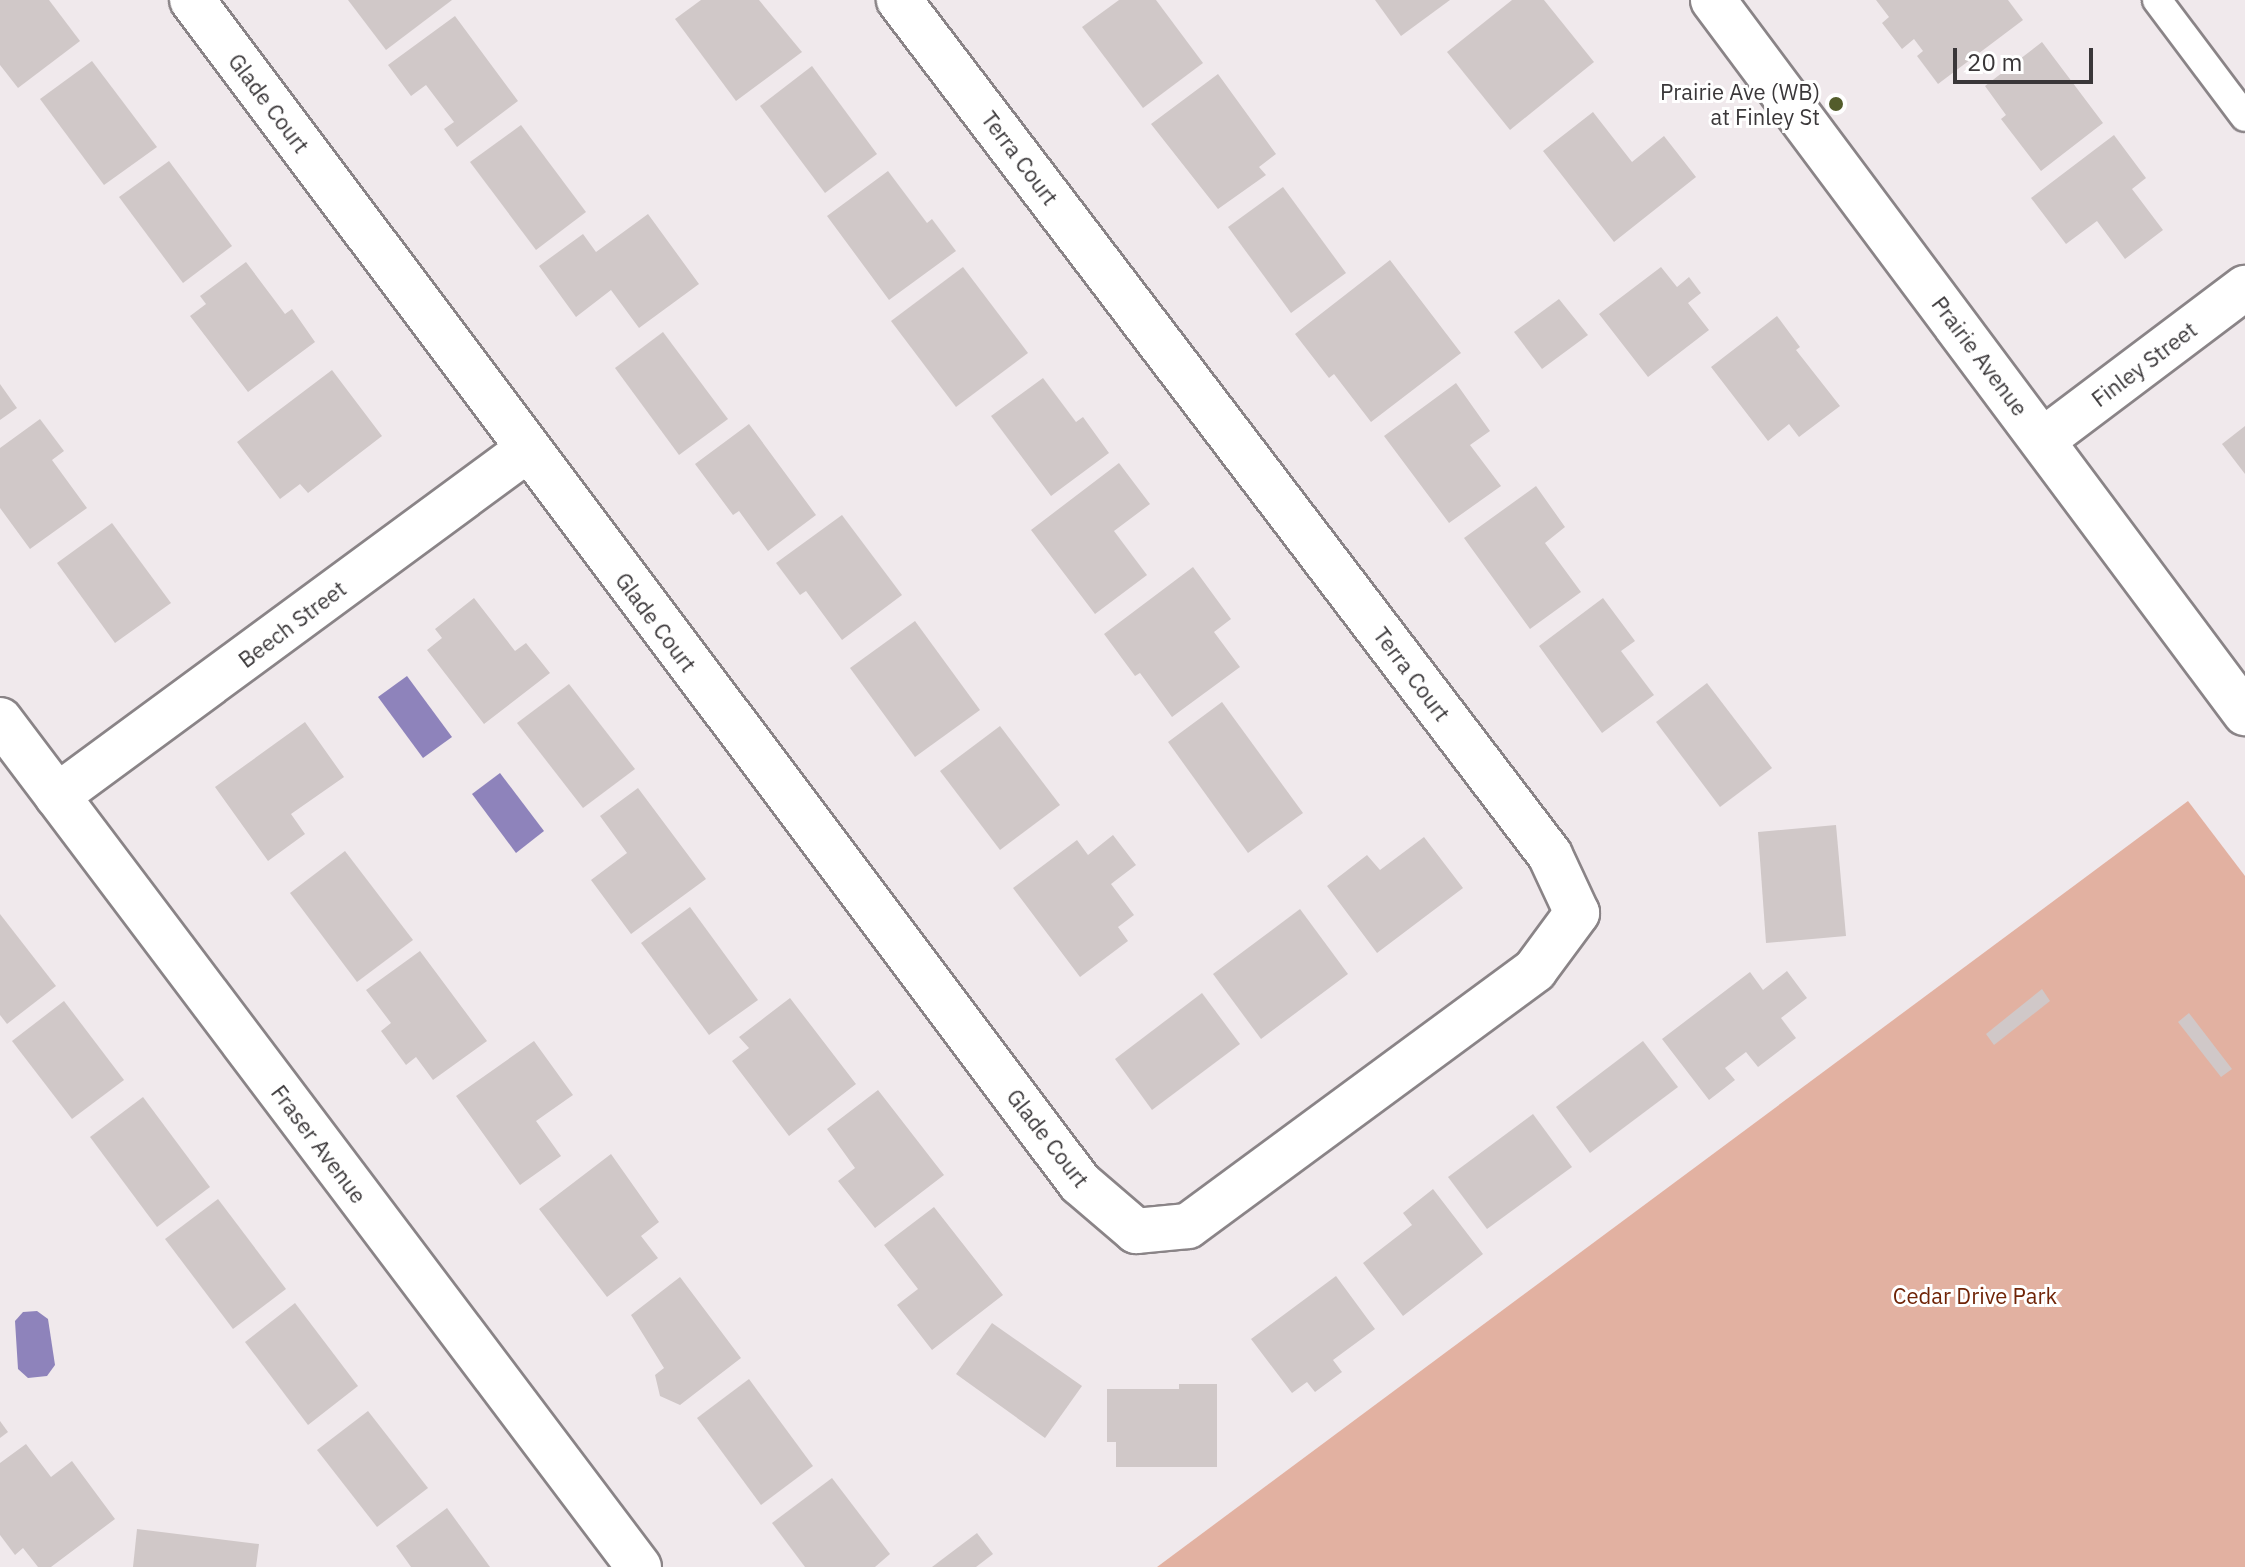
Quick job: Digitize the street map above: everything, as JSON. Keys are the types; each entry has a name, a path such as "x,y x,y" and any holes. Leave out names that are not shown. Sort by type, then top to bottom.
{"street":[{"name":"Glade Court","path":"192,0 1080,1183 1136,1231"},
{"name":"Terra Court","path":"899,0 1550,855 1577,913 1535,970 1188,1226 1136,1231"},
{"name":"Prairie Avenue","path":"1713,0 2245,713"},
{"name":"Finley Street","path":"2043,440 2245,288"},
{"name":"Beech Street","path":"57,796 527,450"},
{"name":"Fraser Avenue","path":"0,720 639,1567"}],"lane":[{"path":"2157,0 2245,117"}],"green space":[{"name":"Cedar Drive Park","path":"2188,801 2245,876 2245,1567 1157,1567"}],"shaded area":[{"path":"407,676 452,737 423,758 378,697"},
{"path":"500,773 544,831 516,853 472,794"},
{"path":"37,1311 48,1319 55,1365 47,1376 28,1378 18,1369 15,1321 23,1312"}],"building":[{"path":"0,0 49,0 80,41 18,88 0,65"},
{"path":"348,0 452,0 386,50"},
{"path":"701,0 759,0 802,52 736,101 675,19"},
{"path":"1119,0 1156,0 1203,63 1143,108 1082,27"},
{"path":"1375,0 1450,0 1401,36"},
{"path":"1512,0 1544,0 1594,62 1510,130 1447,52"},
{"path":"1876,0 2008,0 2023,20 1938,84 1917,56 1923,51 1914,39 1902,49 1882,23 1889,17"},
{"path":"455,16 518,101 457,147 444,129 454,122 426,85 411,96 388,65"},
{"path":"2042,42 2103,123 2041,171 2001,119 2006,115 1985,86"},
{"path":"92,61 157,147 104,185 40,99"},
{"path":"812,66 877,154 825,193 760,106"},
{"path":"1218,74 1276,154 1259,167 1266,175 1218,209 1151,124"},
{"path":"1593,112 1632,162 1664,136 1696,177 1614,242 1543,151"},
{"path":"521,125 586,212 536,250 470,162"},
{"path":"2114,135 2146,178 2132,189 2163,230 2125,259 2097,221 2066,244 2031,198"},
{"path":"169,161 232,246 183,283 119,197"},
{"path":"888,171 927,223 932,219 956,251 889,300 827,216"},
{"path":"1283,187 1346,273 1291,313 1228,227"},
{"path":"648,214 699,284 639,328 611,290 576,317 539,266 583,234 596,252"},
{"path":"1390,260 1461,353 1371,422 1334,374 1329,378 1295,334"},
{"path":"246,262 285,314 292,309 315,342 248,392 190,316 206,304 200,296"},
{"path":"963,267 1028,353 956,407 891,321"},
{"path":"1661,267 1677,287 1689,277 1701,293 1688,303 1709,330 1648,377 1599,314"},
{"path":"1559,299 1588,335 1542,369 1514,332"},
{"path":"1777,316 1800,347 1796,350 1840,406 1799,437 1789,424 1768,441 1711,367"},
{"path":"663,332 728,419 679,455 615,368"},
{"path":"332,370 382,436 308,493 300,484 280,499 237,442"},
{"path":"1043,378 1076,422 1083,417 1109,453 1051,496 991,416"},
{"path":"1456,383 1490,431 1470,445 1501,486 1449,523 1384,436"},
{"path":"0,384 17,408 0,420"},
{"path":"40,419 64,451 52,460 87,508 30,549 0,508 0,448"},
{"path":"749,424 816,515 768,551 739,511 733,515 695,464"},
{"path":"2245,426 2245,474 2222,444"},
{"path":"1119,463 1150,504 1114,531 1147,575 1095,614 1031,530"},
{"path":"1536,486 1565,527 1545,543 1581,592 1530,629 1464,538"},
{"path":"842,515 902,595 842,640 806,591 800,595 776,563"},
{"path":"112,523 171,603 115,643 57,563"},
{"path":"1193,567 1231,619 1214,632 1240,667 1172,717 1140,673 1135,676 1104,634"},
{"path":"474,598 515,651 526,643 550,673 484,724 427,650 442,638 435,629"},
{"path":"1603,598 1635,641 1621,651 1654,695 1602,733 1539,646"},
{"path":"915,621 980,710 915,757 850,668"},
{"path":"1707,683 1772,768 1720,807 1656,722"},
{"path":"569,684 635,769 583,808 517,723"},
{"path":"1222,702 1303,813 1248,853 1168,742"},
{"path":"305,722 344,777 291,814 305,834 268,861 215,787"},
{"path":"1000,726 1060,805 1000,850 940,771"},
{"path":"638,788 706,879 631,934 591,880 627,853 600,816"},
{"path":"1836,825 1846,936 1766,943 1758,832"},
{"path":"1113,835 1136,865 1111,884 1134,915 1118,927 1128,941 1080,977 1013,888 1077,840 1088,855"},
{"path":"1424,837 1463,888 1377,953 1327,886 1367,855 1380,870"},
{"path":"345,851 413,940 357,982 290,893"},
{"path":"690,907 758,1000 709,1035 641,943"},
{"path":"1300,909 1348,974 1261,1039 1213,974"},
{"path":"0,914 56,986 7,1024 0,1015"},
{"path":"420,951 487,1041 433,1080 416,1057 406,1065 381,1031 391,1023 366,990"},
{"path":"1787,971 1807,998 1781,1018 1796,1038 1758,1067 1746,1052 1725,1068 1735,1080 1709,1100 1662,1039 1750,972 1763,990"},
{"path":"2042,989 2050,1001 1994,1045 1986,1034"},
{"path":"1202,993 1240,1044 1152,1110 1115,1059"},
{"path":"790,998 856,1084 789,1136 732,1061 749,1048 739,1037"},
{"path":"64,1001 124,1080 72,1119 12,1041"},
{"path":"2189,1013 2232,1069 2221,1077 2178,1022"},
{"path":"534,1041 573,1095 536,1121 561,1156 520,1185 456,1096"},
{"path":"1643,1041 1678,1087 1590,1153 1556,1107"},
{"path":"878,1090 944,1175 875,1228 838,1181 855,1168 827,1129"},
{"path":"143,1097 210,1187 157,1227 90,1137"},
{"path":"1533,1114 1572,1167 1487,1229 1448,1177"},
{"path":"611,1154 659,1222 641,1236 658,1258 607,1297 539,1209"},
{"path":"1433,1189 1483,1254 1403,1316 1363,1263 1412,1225 1403,1213"},
{"path":"218,1199 286,1289 233,1329 165,1239"},
{"path":"934,1207 1003,1295 932,1350 897,1305 918,1289 884,1245"},
{"path":"1336,1276 1375,1329 1333,1360 1342,1372 1315,1392 1307,1382 1292,1393 1251,1339"},
{"path":"680,1277 741,1358 680,1405 660,1396 655,1375 664,1368 631,1315"},
{"path":"295,1303 358,1386 308,1425 245,1342"},
{"path":"992,1323 1082,1386 1045,1438 956,1374"},
{"path":"749,1379 813,1466 761,1505 697,1418"},
{"path":"1179,1384 1217,1384 1217,1467 1116,1467 1116,1442 1107,1442 1107,1389 1179,1389"},
{"path":"368,1411 428,1488 377,1527 317,1450"},
{"path":"0,1421 8,1432 0,1438"},
{"path":"26,1444 51,1477 72,1461 115,1519 51,1567 38,1567 23,1548 15,1555 0,1535 0,1463"},
{"path":"832,1478 890,1554 875,1567 805,1567 772,1523"},
{"path":"447,1508 490,1567 411,1567 396,1546"},
{"path":"137,1529 259,1544 256,1567 133,1567"},
{"path":"977,1533 993,1554 976,1567 932,1567"}],"place":[{"name":"Prairie Ave (WB) at Finley St","path":"1836,104"}]}
